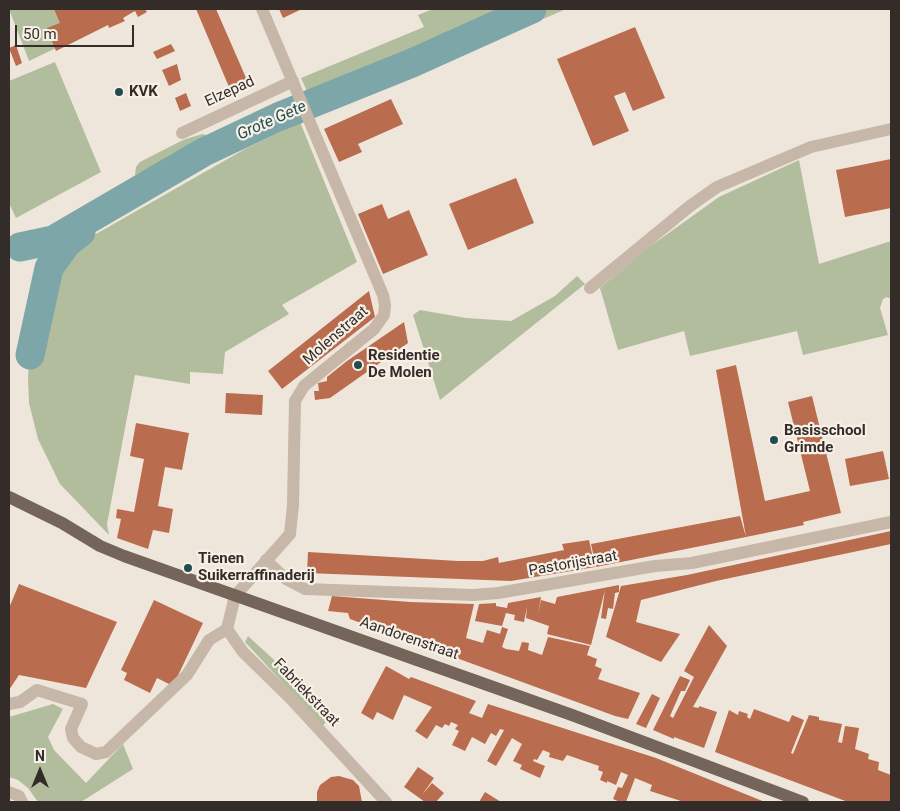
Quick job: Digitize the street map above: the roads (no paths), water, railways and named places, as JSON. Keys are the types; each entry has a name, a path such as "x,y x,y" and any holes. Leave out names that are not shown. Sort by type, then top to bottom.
{"main road":[{"name":"Aandorenstraat","path":"9,497 62,523 100,546 235,596 572,714 803,802"}],"street":[{"name":"Molenstraat","path":"235,596 290,534 293,505 295,401 304,386 374,329 384,315 385,305 383,295 262,9"},
{"name":"Elzepad","path":"182,133 293,81"},
{"path":"590,288 690,206 717,187 811,147 891,129"},
{"name":"Pastorijstraat","path":"266,560 286,579 305,588 481,594 655,566 692,563 891,522"},
{"path":"9,704 20,702 37,690 82,704 71,729 73,738 81,747 96,754 106,752 188,675 209,640 227,628 235,596"},
{"name":"Fabriekstraat","path":"227,628 243,652 291,699 386,802"},
{"path":"9,792 19,796 22,802"}],"waterway":[{"name":"Grote Gete","path":"20,247 53,240 204,152 278,117 412,63 532,9"},
{"path":"30,355 49,268 67,243 81,232"}],"place":[{"name":"KVK","path":"119,92"},
{"name":"Residentie De Molen","path":"358,365"},
{"name":"Basisschool Grimde","path":"774,440"},
{"name":"Tienen Suikerraffinaderij","path":"188,568"}]}
